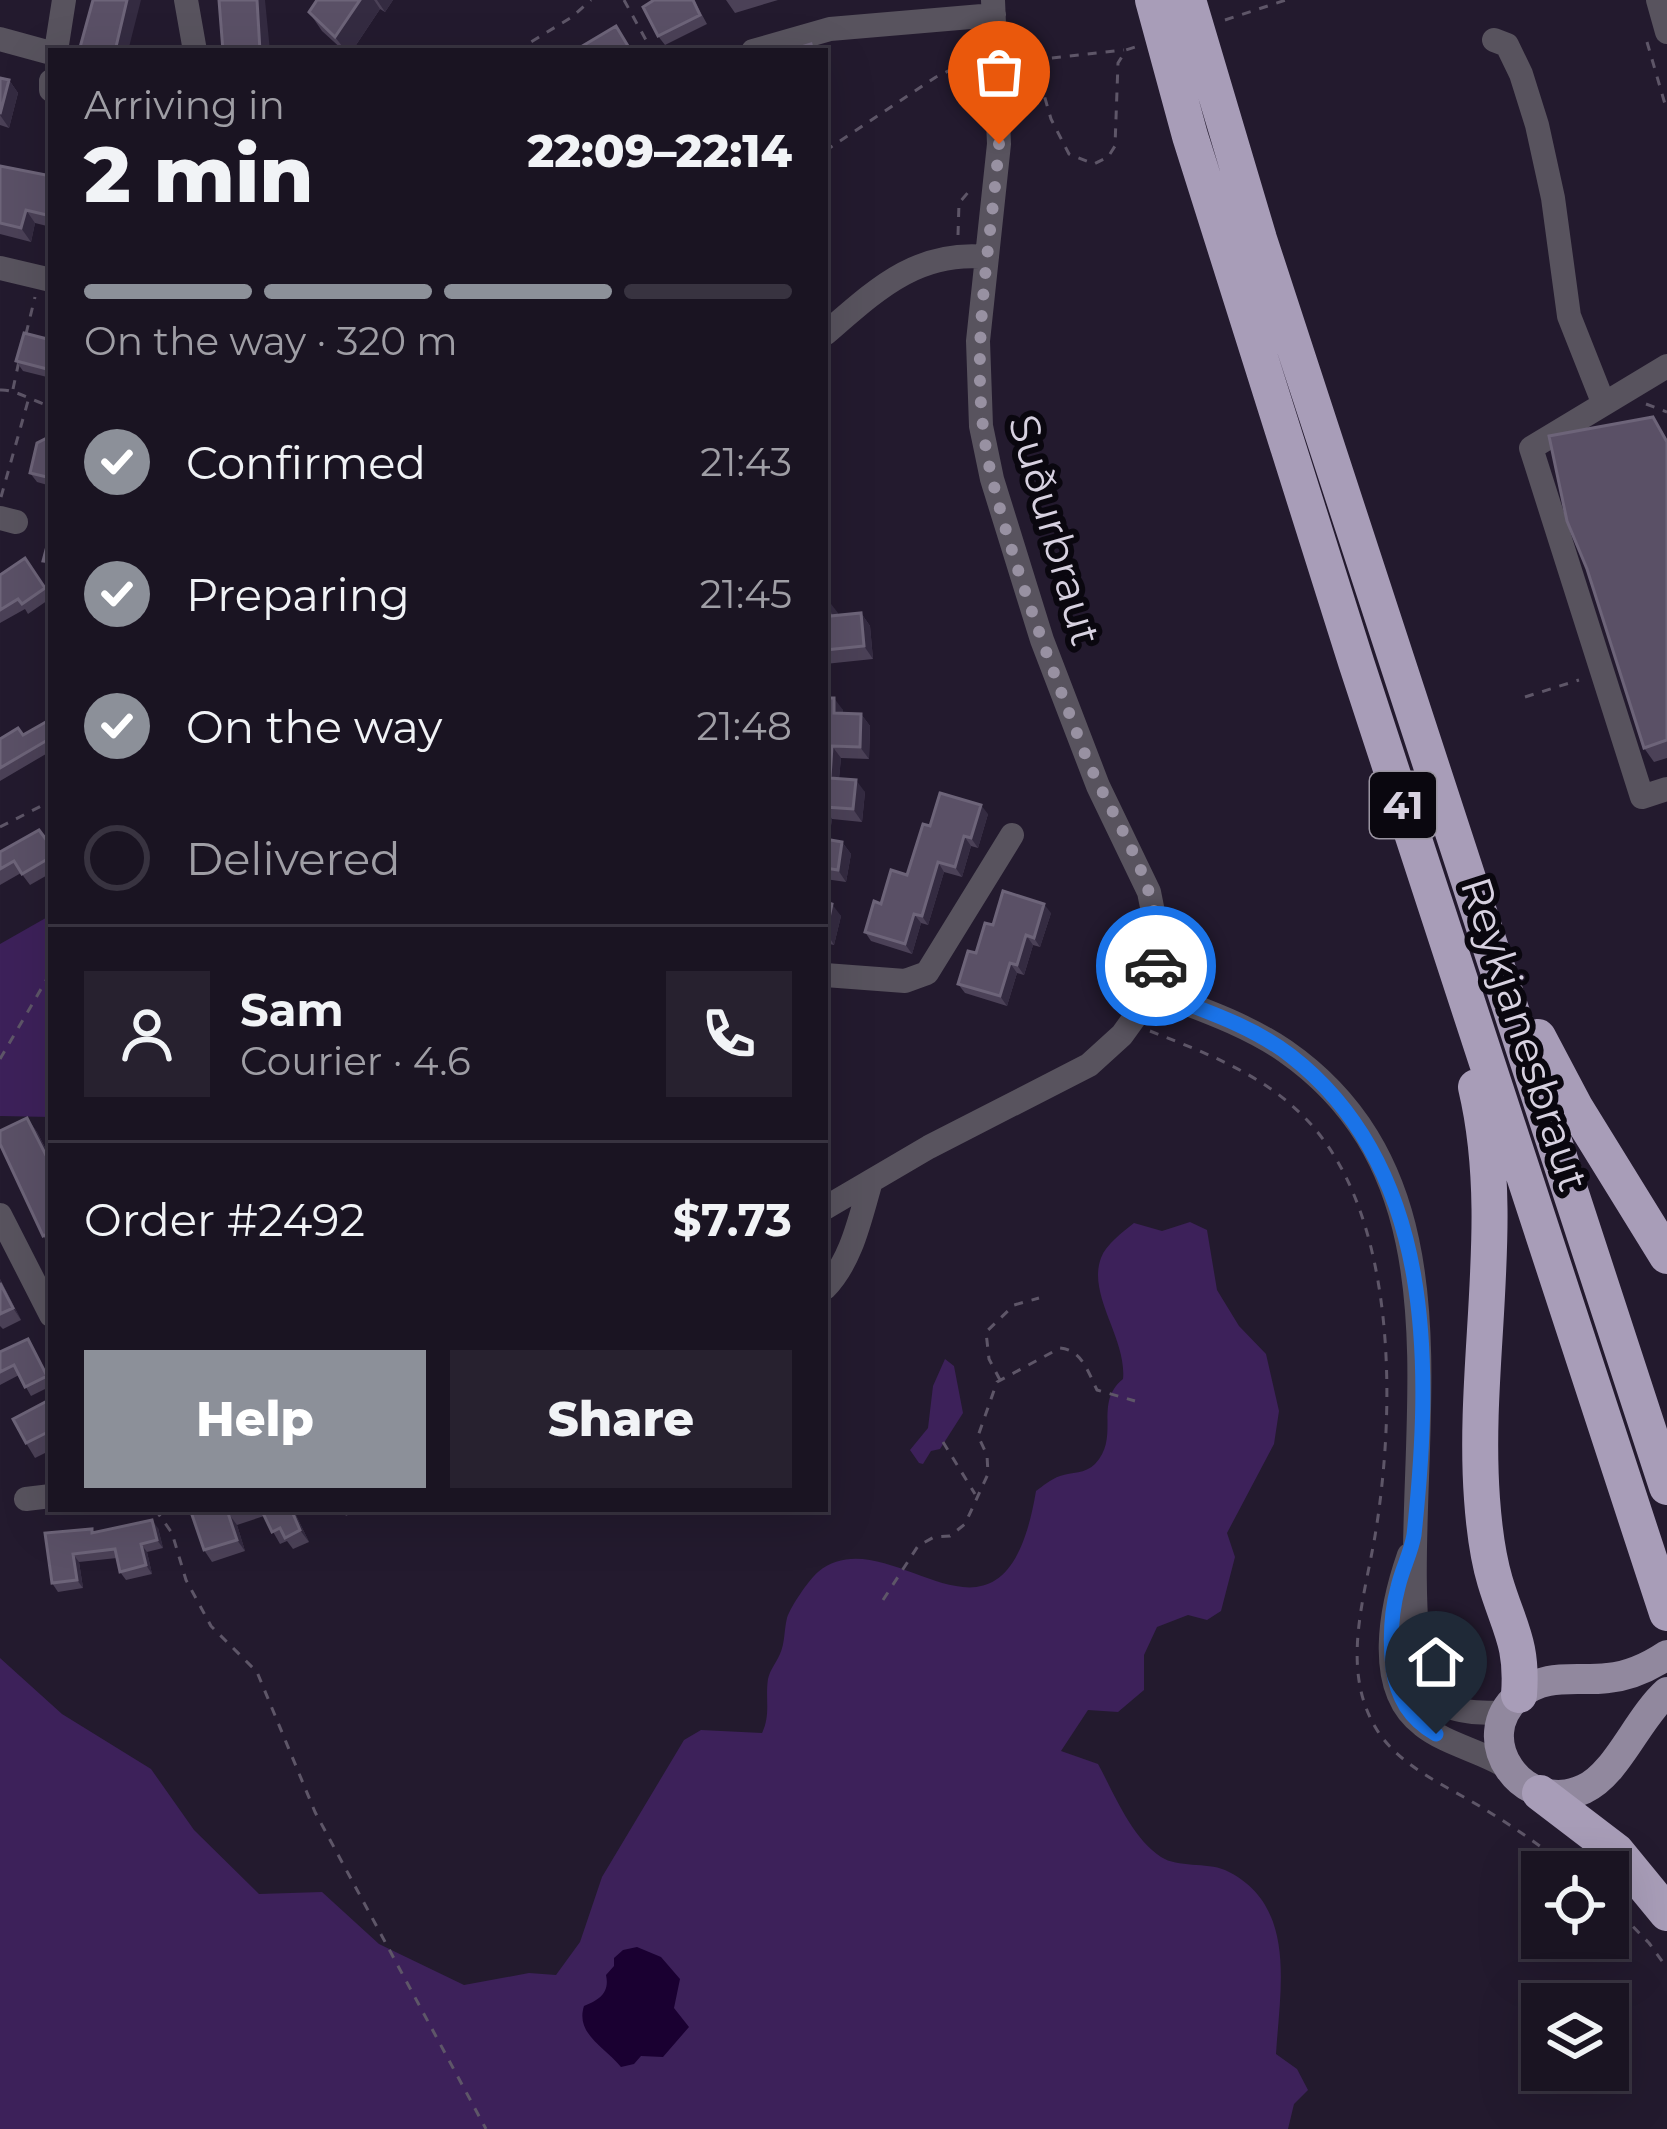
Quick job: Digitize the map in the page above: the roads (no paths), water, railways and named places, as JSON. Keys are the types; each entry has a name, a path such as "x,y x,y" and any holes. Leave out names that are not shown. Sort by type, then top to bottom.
{"highway":[{"name":"Reykjanesbraut","path":"1153,0 1190,136 1356,662 1666,1610"},
{"name":"Reykjanesbraut","path":"1203,11 1259,238 1667,1486"},
{"path":"1364,560 1414,671 1536,1033 1575,1107 1667,1256"},
{"path":"1356,662 1394,822 1462,1030 1479,1100 1489,1215 1481,1491 1492,1569 1519,1648 1512,1704"},
{"path":"1540,1793 1616,1851 1667,1913"}],"main road":[{"path":"1667,1655 1624,1676 1557,1679 1535,1685 1512,1704 1500,1737 1507,1767 1540,1793 1563,1796 1598,1780 1643,1716 1667,1692"}],"street":[{"path":"54,48 64,0"},
{"path":"186,0 194,48"},
{"path":"1657,36 1658,0"},
{"path":"764,48 830,29 994,8"},
{"name":"Suðurbraut","path":"994,8 999,144 978,382 981,426 992,479 1042,640 1084,751 1149,892 1157,942 1151,990"},
{"path":"0,39 48,51"},
{"path":"1494,40 1507,45 1537,125 1553,198 1569,316 1603,403"},
{"path":"828,331 909,268 940,258 987,257"},
{"path":"0,268 45,279"},
{"path":"1667,366 1531,448 1642,797 1667,789"},
{"path":"828,975 905,982 927,974 1012,835"},
{"path":"828,1206 978,1120 1089,1065 1122,1035 1151,990 1230,1020 1287,1053 1356,1120 1388,1178 1408,1244 1420,1390 1413,1541 1420,1664 1426,1688 1450,1709 1512,1704"},
{"path":"828,1284 854,1241 871,1181"},
{"path":"0,1215 48,1310"},
{"path":"1413,1541 1398,1587 1392,1629 1394,1669 1404,1705 1425,1728 1507,1767"}]}
